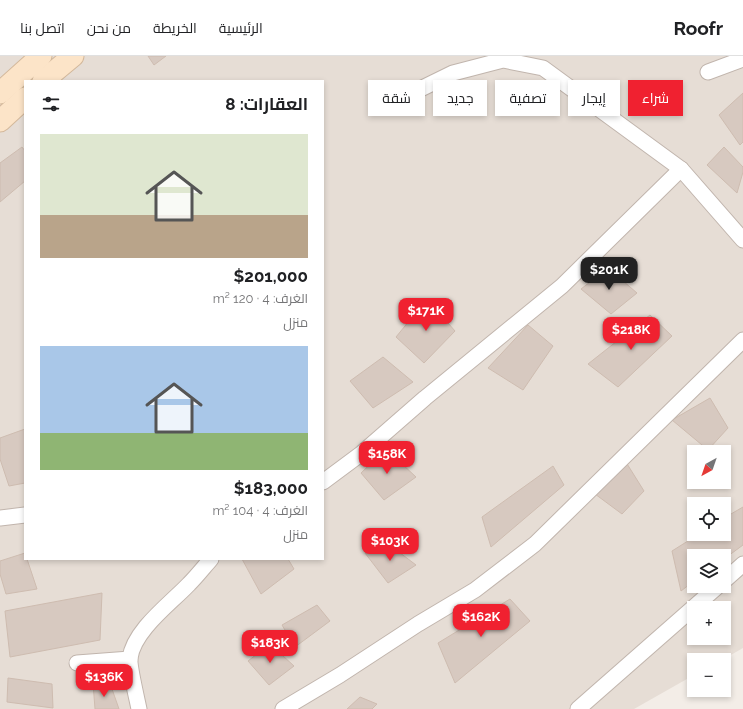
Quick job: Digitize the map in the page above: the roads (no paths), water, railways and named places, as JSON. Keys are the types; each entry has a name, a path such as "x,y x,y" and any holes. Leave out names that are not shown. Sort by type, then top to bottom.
{"main road":[{"path":"0,93 41,56"},
{"path":"44,80 73,56"},
{"path":"0,121 24,99"}],"street":[{"path":"708,72 743,59"},
{"path":"425,87 454,73 503,60 543,68 680,169 743,240"},
{"path":"324,481 362,453 425,398 562,286 680,169"},
{"path":"284,709 340,676 418,624 475,590 535,544 743,340"},
{"path":"0,518 24,515"},
{"path":"139,709 130,659 133,646 145,629 210,560"},
{"path":"731,575 743,564"},
{"path":"578,709 710,593"},
{"path":"77,663 130,659"}]}
